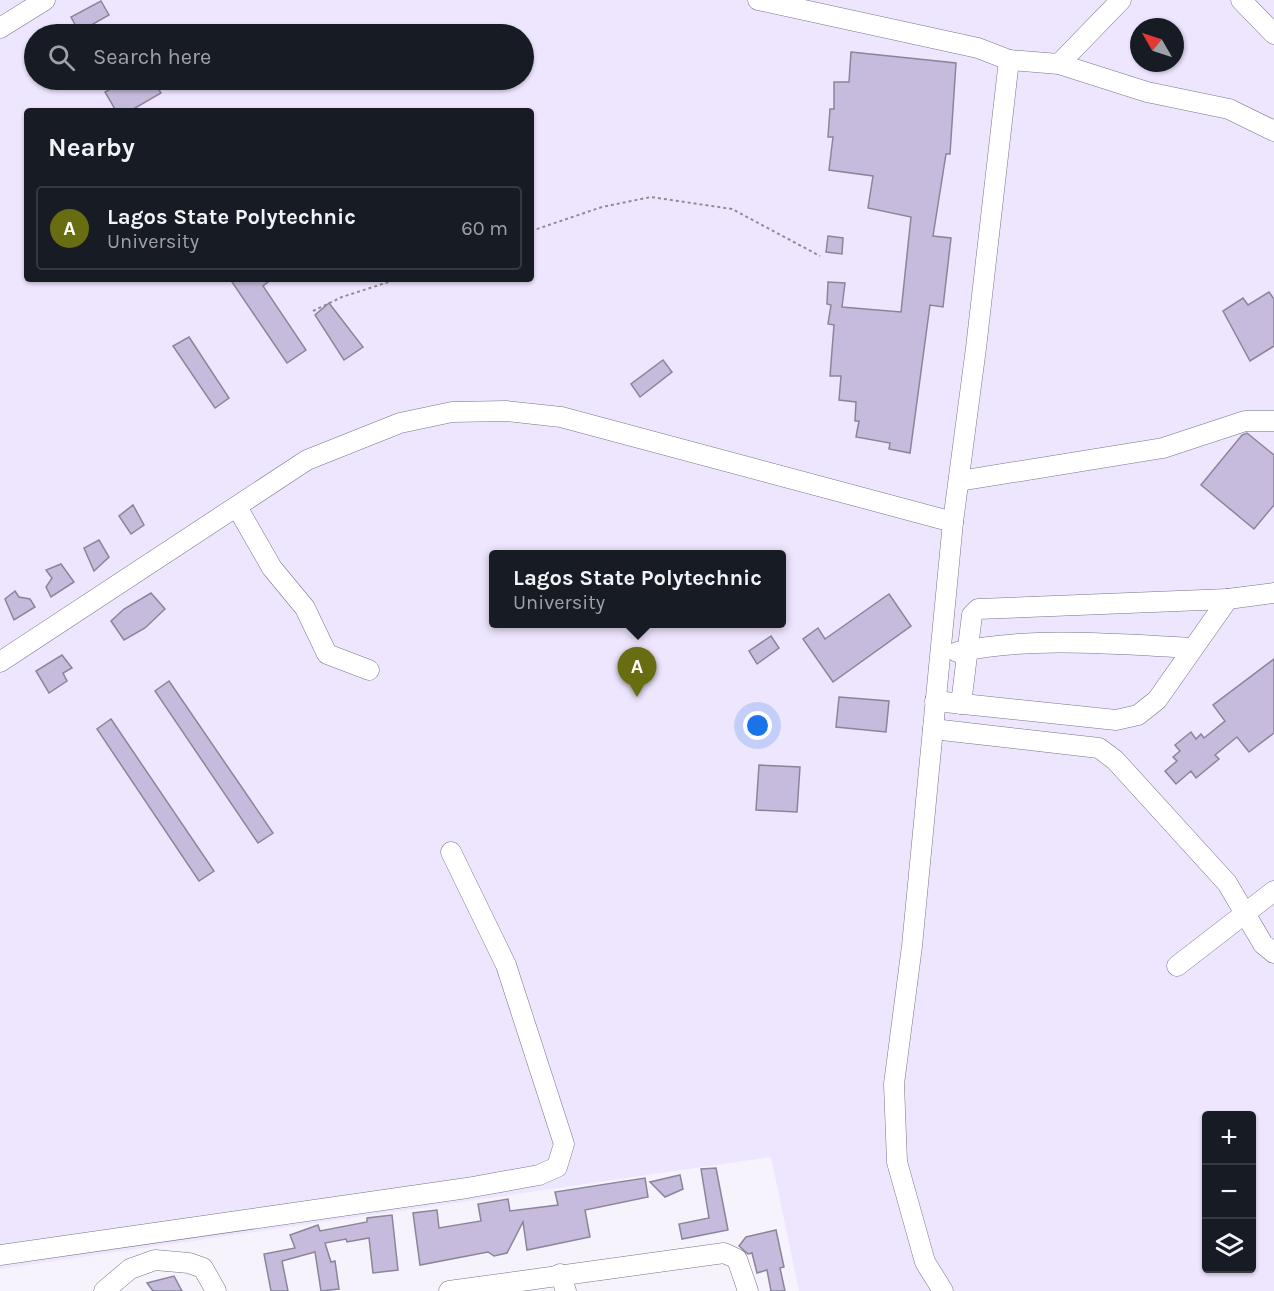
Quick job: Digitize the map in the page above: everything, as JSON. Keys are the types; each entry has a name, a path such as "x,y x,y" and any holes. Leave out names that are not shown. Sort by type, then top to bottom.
{"street":[{"path":"0,28 45,0"},
{"path":"758,0 978,48 1009,60 1059,64 1147,92 1229,109 1274,131"},
{"path":"1059,64 1121,0"},
{"path":"1241,0 1274,34"},
{"path":"943,1291 925,1262 897,1162 894,1084 912,946 953,522 1009,60"},
{"path":"0,662 307,460 400,423 452,412 506,411 561,417 953,522"},
{"path":"959,481 1163,448 1245,421 1274,421"},
{"path":"237,507 272,568 305,608 327,654 369,670"},
{"path":"962,704 972,615 978,609 1228,599 1274,593"},
{"path":"935,701 1116,720 1138,715 1157,700 1228,599"},
{"path":"940,656 987,646 1049,642 1193,648"},
{"path":"933,729 1099,748 1115,760 1227,883 1263,944 1274,953"},
{"path":"0,1255 164,1229 467,1188 539,1175 557,1167 564,1144 506,965 450,852"},
{"path":"1178,966 1274,891"},
{"path":"449,1291 563,1282 724,1253 736,1259 748,1291"},
{"path":"104,1291 130,1269 155,1260 189,1263 202,1268 210,1276 216,1291"}],"path":[{"path":"534,230 602,207 651,197 732,209 820,256"},
{"path":"313,311 342,297 389,282"}],"shaded area":[{"path":"0,0 1274,0 1274,1291 799,1291 771,1157 0,1269"}],"building":[{"path":"101,1 109,15 93,24 75,24 71,17"},
{"path":"851,52 956,63 950,154 946,154 933,236 951,238 943,307 930,305 910,453 889,449 890,443 856,437 859,421 855,421 856,402 839,400 841,376 830,376 834,325 828,324 831,305 827,304 828,282 845,283 842,307 901,312 911,217 868,208 873,176 829,170 833,137 828,137 830,109 834,109 834,82 849,82"},
{"path":"108,90 159,90 161,93 135,108 114,108 105,92"},
{"path":"828,236 843,238 842,254 826,252"},
{"path":"232,282 268,282 263,286 306,350 287,363"},
{"path":"1269,292 1274,299 1274,346 1250,361 1223,311 1243,298 1248,305"},
{"path":"329,303 363,347 344,360 315,315"},
{"path":"189,337 229,398 215,408 173,346"},
{"path":"663,360 672,372 640,397 631,384"},
{"path":"1247,433 1274,455 1274,505 1254,529 1201,485 1242,435"},
{"path":"133,505 144,525 131,534 119,516"},
{"path":"99,540 109,557 94,571 84,548"},
{"path":"61,564 74,582 51,597 46,587 52,578 46,570"},
{"path":"15,591 19,597 30,599 35,607 14,620 5,599"},
{"path":"151,593 165,609 145,628 124,640 111,621 124,609"},
{"path":"889,594 911,626 833,682 803,639 818,628 825,639"},
{"path":"771,636 779,648 757,664 749,651"},
{"path":"62,655 72,668 63,673 67,681 49,693 36,671"},
{"path":"1274,659 1274,733 1249,752 1237,737 1215,755 1219,759 1196,778 1191,771 1176,784 1165,771 1177,761 1173,757 1180,751 1175,745 1191,732 1196,739 1201,734 1204,738 1225,721 1213,705"},
{"path":"169,681 273,833 258,843 155,691"},
{"path":"839,697 889,701 886,732 836,727"},
{"path":"111,719 214,871 199,881 97,729"},
{"path":"759,765 800,767 797,812 756,810"},
{"path":"716,1168 728,1230 682,1239 679,1224 709,1218 701,1169"},
{"path":"680,1175 683,1189 665,1197 650,1182"},
{"path":"645,1178 648,1197 585,1210 590,1237 527,1250 523,1222 507,1253 494,1256 488,1252 420,1265 413,1213 437,1210 439,1228 481,1221 478,1204 508,1199 510,1211 558,1205 555,1192"},
{"path":"392,1215 398,1270 373,1273 369,1238 347,1242 346,1239 325,1243 331,1262 335,1261 339,1289 321,1291 315,1252 282,1261 288,1291 271,1291 264,1254 295,1248 290,1235 318,1225 320,1231 367,1222 367,1218"},
{"path":"776,1230 784,1267 780,1268 785,1291 771,1291 767,1270 757,1273 752,1253 748,1254 739,1246 746,1237"},
{"path":"174,1276 182,1291 153,1291 147,1283"}],"place":[{"name":"Lagos State Polytechnic","path":"637,697"}]}
